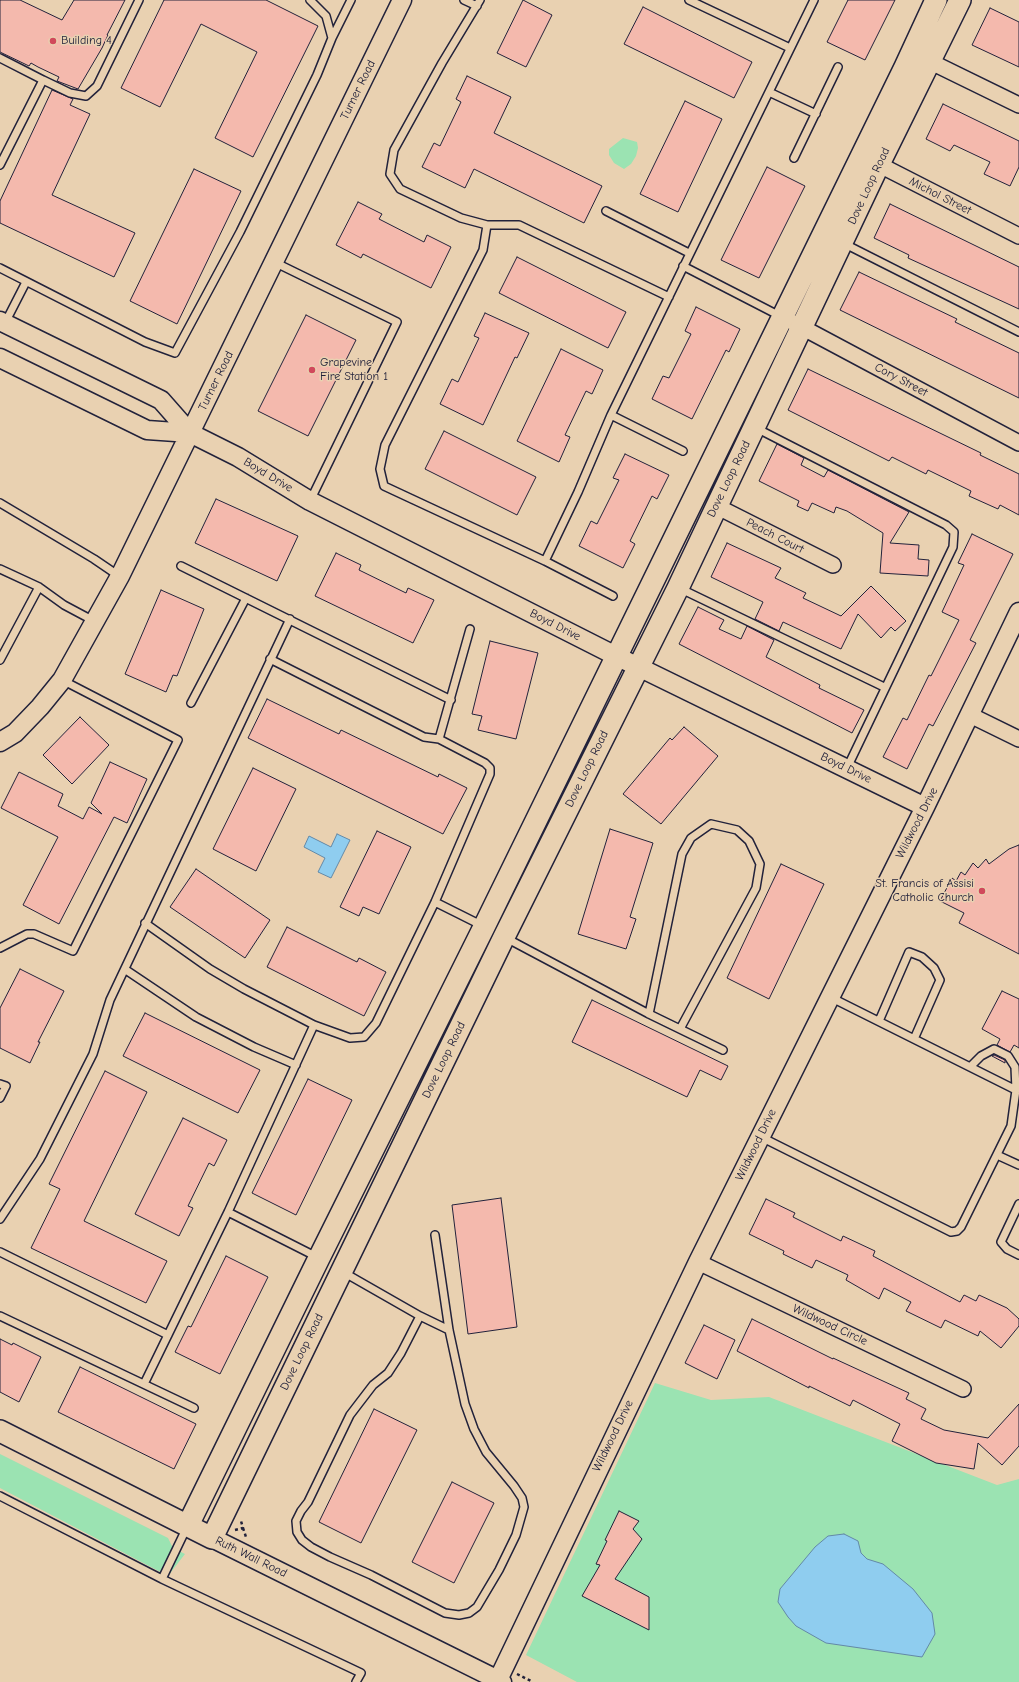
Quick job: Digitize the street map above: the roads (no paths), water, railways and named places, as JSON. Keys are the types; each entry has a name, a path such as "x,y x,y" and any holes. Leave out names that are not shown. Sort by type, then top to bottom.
{"main road":[{"name":"Dove Loop Road","path":"212,1538 504,937 678,588 802,328 842,243 870,160 936,0"},
{"name":"Dove Loop Road","path":"188,1525 484,926 782,317 870,160 929,61 960,0"},
{"path":"484,926 504,937"},
{"path":"319,1258 341,1270"},
{"name":"Ruth Wall Road","path":"0,1431 212,1538"}],"street":[{"name":"Turner Road","path":"0,742 14,733 25,723 62,680 120,576 402,0"},
{"path":"929,61 1019,105"},
{"name":"Michol Street","path":"870,160 1019,236"},
{"name":"Cory Street","path":"782,317 1019,443"},
{"name":"Boyd Drive","path":"2,324 161,400 190,432 238,458 310,501 616,656 925,807"},
{"name":"Boyd Drive","path":"0,358 148,430 190,432"},
{"name":"Peach Court","path":"716,506 834,565"},
{"name":"Wildwood Drive","path":"500,1681 698,1262 925,807 1019,612"},
{"path":"970,715 1019,739"},
{"name":"Wildwood Circle","path":"698,1262 963,1388"},
{"name":"Ruth Wall Road","path":"212,1538 500,1681"}],"lane":[{"path":"0,58 70,93 86,96 97,86 139,0"},
{"path":"310,0 326,16 332,38"},
{"path":"0,268 145,342 175,353 240,232 317,75 332,38 351,0"},
{"path":"464,0 479,3 442,63 394,150 390,174 400,190 461,218 487,225 519,225 669,298"},
{"path":"689,0 790,48"},
{"path":"545,561 578,492 611,415 769,92 811,1"},
{"path":"794,158 838,67"},
{"path":"0,165 43,80"},
{"path":"769,92 816,114"},
{"path":"606,212 689,253"},
{"path":"487,225 483,250 386,445 380,469 384,486 545,561 613,596"},
{"path":"842,243 1019,332"},
{"path":"274,262 397,322 310,501"},
{"path":"683,266 782,317"},
{"path":"2,324 26,282"},
{"path":"611,415 683,451"},
{"path":"754,427 946,525 954,532 952,547 846,768"},
{"path":"0,503 120,576"},
{"path":"181,566 451,700"},
{"path":"0,569 40,587 64,605 94,622"},
{"path":"0,660 40,587"},
{"path":"678,588 884,687"},
{"path":"191,703 246,598"},
{"path":"0,1219 40,1158 62,1118 93,1054 110,1000 126,970 145,923 290,619"},
{"path":"439,739 470,629"},
{"path":"145,923 210,969 244,989 314,1025 350,1038 364,1037 376,1023 434,902 490,774 490,768 485,763 439,739 424,737 270,659"},
{"path":"0,948 26,934 34,934 73,952 178,740 62,680"},
{"path":"649,1014 682,854 692,838 711,824 737,830 749,841 760,864 756,888 680,1029"},
{"path":"434,902 484,926"},
{"path":"504,937 649,1014 723,1050"},
{"path":"878,1021 909,952 916,954 930,963 939,974 940,980 914,1039"},
{"path":"126,970 196,1017 254,1047 296,1065"},
{"path":"830,997 1016,1090"},
{"path":"144,1384 228,1212 314,1025"},
{"path":"760,1137 951,1232 957,1231 961,1227 1011,1126 1016,1090 1015,1067 1008,1056 994,1049 981,1056 970,1067"},
{"path":"0,1084 6,1086 0,1098"},
{"path":"997,1155 1019,1165"},
{"path":"1019,1204 1001,1242 1007,1249 1019,1254"},
{"path":"228,1212 319,1258"},
{"path":"420,1316 401,1353 388,1373 373,1385 350,1415 308,1502 296,1521 297,1532 302,1540 330,1558 371,1575 445,1613 460,1615 469,1613 477,1607 496,1576 516,1535 524,1507 522,1498 518,1492 486,1452 474,1429 465,1404 449,1330 435,1236"},
{"path":"0,1252 168,1335"},
{"path":"341,1270 420,1316 449,1330"},
{"path":"0,1316 194,1408"},
{"path":"0,1496 162,1579 361,1673 356,1682"},
{"path":"162,1579 188,1525"}],"water":[{"path":"337,834 350,840 331,878 318,872 325,858 304,847 309,836 331,847"},
{"path":"844,1534 858,1541 861,1553 867,1559 883,1564 913,1589 932,1613 935,1634 922,1657 826,1643 796,1626 778,1602 780,1589 815,1547 828,1536"}],"place":[{"name":"Building 4","path":"53,41"},
{"name":"Grapevine Fire Station 1","path":"312,370"},
{"name":"St. Francis of Assisi Catholic Church","path":"982,891"}]}
